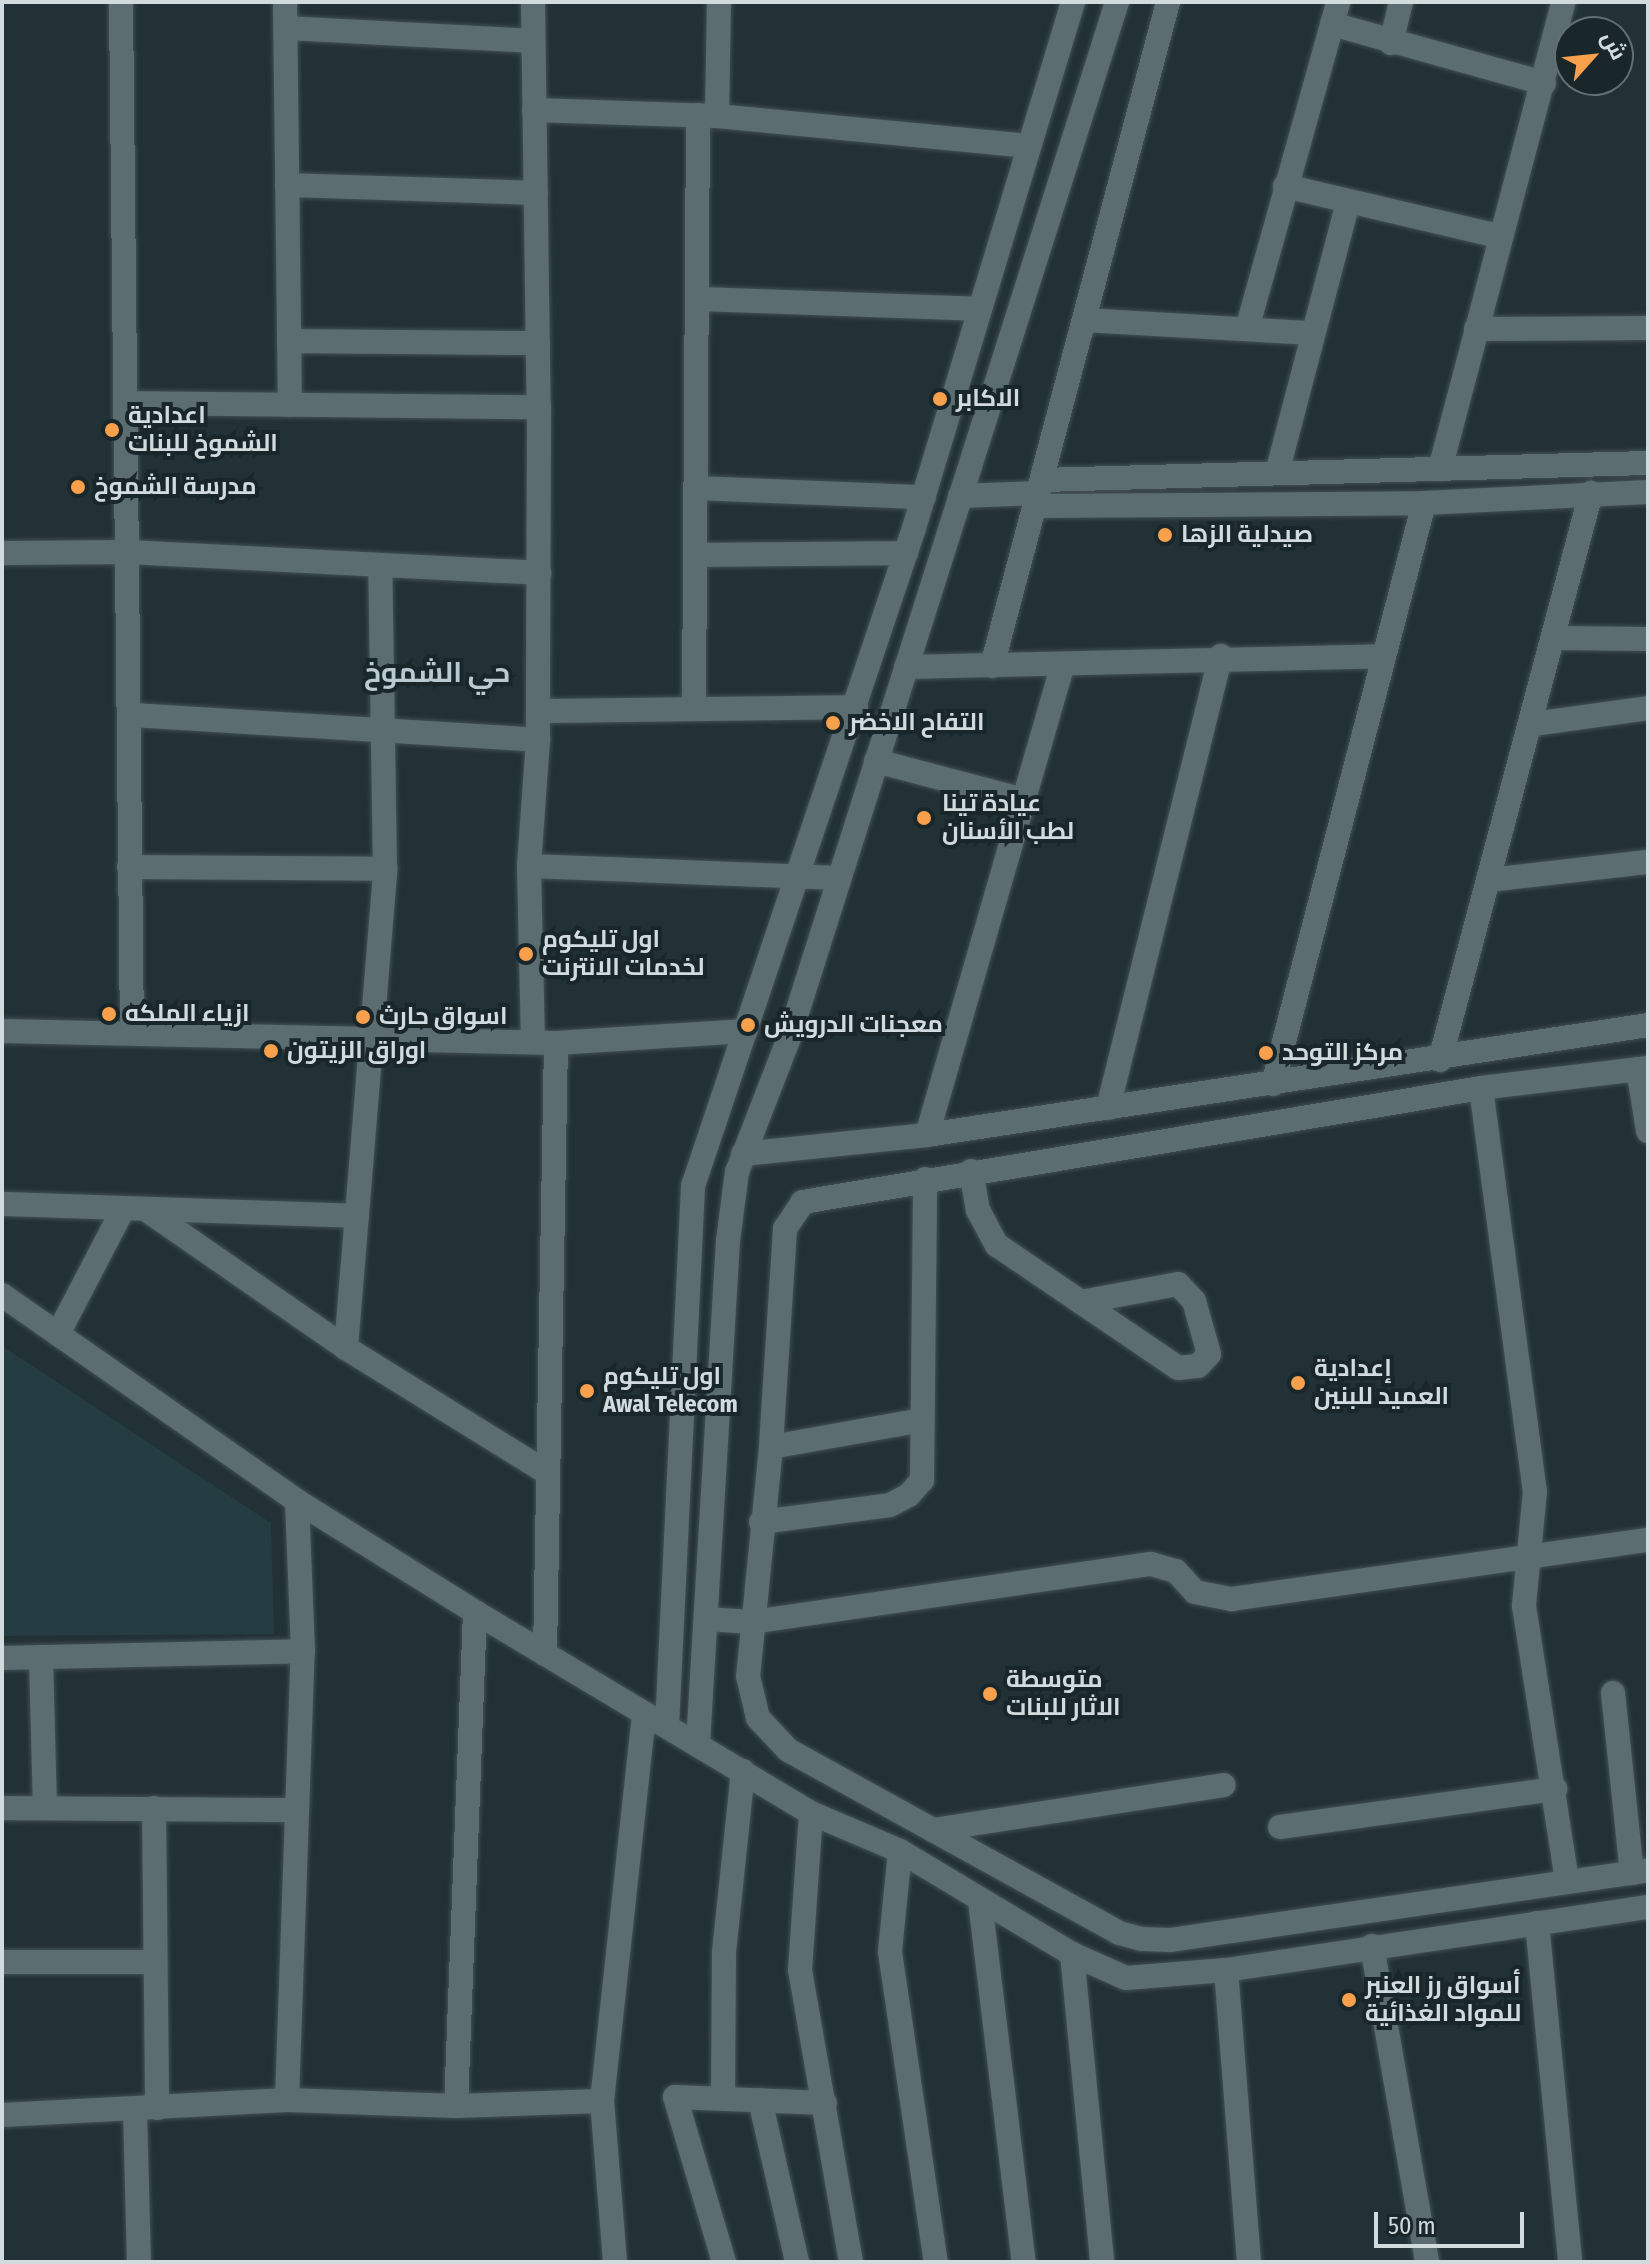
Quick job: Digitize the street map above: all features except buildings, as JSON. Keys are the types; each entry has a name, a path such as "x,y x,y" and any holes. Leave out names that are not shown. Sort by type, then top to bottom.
{"street":[{"path":"121,2 132,715 129,867 132,1033"},
{"path":"285,2 290,405"},
{"path":"533,2 539,573 538,740 529,866 545,1042 545,1654"},
{"path":"694,705 697,299 707,115 719,2"},
{"path":"667,1726 677,1588 693,1186 924,497 1073,2"},
{"path":"698,1744 731,1201 743,1154 789,1038 1117,2"},
{"path":"992,666 1168,2"},
{"path":"1391,43 1401,2"},
{"path":"1440,469 1563,2"},
{"path":"1247,329 1335,13 1391,43 1544,83"},
{"path":"286,28 533,41"},
{"path":"534,110 707,115 1029,146"},
{"path":"287,185 536,193"},
{"path":"1285,186 1499,236"},
{"path":"1277,473 1348,202"},
{"path":"697,299 980,309"},
{"path":"1084,320 1312,333"},
{"path":"1476,329 1648,326"},
{"path":"289,341 538,343"},
{"path":"126,403 539,407"},
{"path":"960,496 1039,493 1277,473 1648,463"},
{"path":"1342,472 1343,503"},
{"path":"696,488 924,497"},
{"path":"1039,493 1424,503 1648,492"},
{"path":"1440,1060 1533,724 1591,493"},
{"path":"1273,1084 1424,503"},
{"path":"2,553 128,552 539,573"},
{"path":"695,555 906,553"},
{"path":"346,1348 385,869 387,727 380,567"},
{"path":"1555,638 1648,639"},
{"path":"906,667 1063,664 1221,656 1383,656"},
{"path":"1108,1108 1221,656"},
{"path":"927,1135 1063,664"},
{"path":"538,711 694,705 856,707"},
{"path":"1533,724 1648,708"},
{"path":"132,715 387,727 538,740"},
{"path":"876,761 1024,800"},
{"path":"1489,880 1648,862"},
{"path":"529,866 800,873 839,878"},
{"path":"129,867 385,869"},
{"path":"743,1154 927,1135 1440,1060 1648,1025"},
{"path":"2,1031 545,1042 746,1031"},
{"path":"1613,1693 1640,1872 1171,1940 1142,1939 1119,1933 772,1738 751,1698 752,1622 771,1447 783,1250 792,1213 803,1202 826,1195 1481,1088 1643,1069 1648,1131"},
{"path":"1481,1088 1535,1491 1524,1606 1555,1789 1567,1882"},
{"path":"971,1171 978,1210 997,1245 1178,1368 1198,1366 1209,1354 1194,1301 1178,1284 1081,1302"},
{"path":"761,1522 890,1505 909,1495 922,1480 925,1179"},
{"path":"2,1204 357,1216"},
{"path":"58,1334 123,1209"},
{"path":"148,1211 346,1348 546,1472"},
{"path":"2,1295 297,1501 475,1612 811,1813 900,1851 1072,1954 1126,1978 1226,1970 1648,1907"},
{"path":"771,1447 922,1420"},
{"path":"287,2100 303,1651 297,1501"},
{"path":"706,1619 752,1622 1151,1564 1176,1571 1195,1592 1232,1599 1648,1540"},
{"path":"456,2106 475,1612"},
{"path":"2,1658 303,1651"},
{"path":"41,1657 45,1808"},
{"path":"615,2262 602,2101 644,1713"},
{"path":"723,2097 724,1952 743,1771"},
{"path":"933,1830 1224,1785"},
{"path":"1280,1827 1555,1789"},
{"path":"2,1808 297,1810"},
{"path":"139,2262 153,1962 154,1808"},
{"path":"811,1813 800,1970 851,2262"},
{"path":"900,1851 890,1952 936,2262"},
{"path":"980,1901 1024,2262"},
{"path":"1537,1923 1570,2262"},
{"path":"1372,1946 1427,2262"},
{"path":"1072,1954 1102,2262"},
{"path":"2,1962 153,1962"},
{"path":"1226,1970 1249,2262"},
{"path":"724,2262 675,2097 825,2103"},
{"path":"2,2115 287,2100 456,2106 602,2101"},
{"path":"760,2100 797,2262"}],"shaded area":[{"path":"2,1346 271,1523 274,1634 2,1636"}],"place":[{"name":"الاكابر","path":"940,399"},
{"name":"اعدادية الشموخ للبنات","path":"112,430"},
{"name":"مدرسة الشموخ","path":"78,487"},
{"name":"صيدلية الزها","path":"1165,535"},
{"name":"التفاح الاخضر","path":"833,723"},
{"name":"عيادة تينا لطب الأسنان","path":"924,818"},
{"name":"اول تليكوم لخدمات الانترنت","path":"526,954"},
{"name":"ازياء الملكه","path":"109,1014"},
{"name":"اسواق حارث","path":"363,1017"},
{"name":"معجنات الدرويش","path":"748,1025"},
{"name":"اوراق الزيتون","path":"271,1051"},
{"name":"مركز التوحد","path":"1266,1053"},
{"name":"إعدادية العميد للبنين","path":"1298,1383"},
{"name":"اول تليكوم Awal Telecom","path":"587,1391"},
{"name":"متوسطة الاثار للبنات","path":"990,1694"},
{"name":"أسواق رز العنبر للمواد الغذائية","path":"1349,2000"}],"district":[{"name":"حي الشموخ","path":"437,673"}]}
